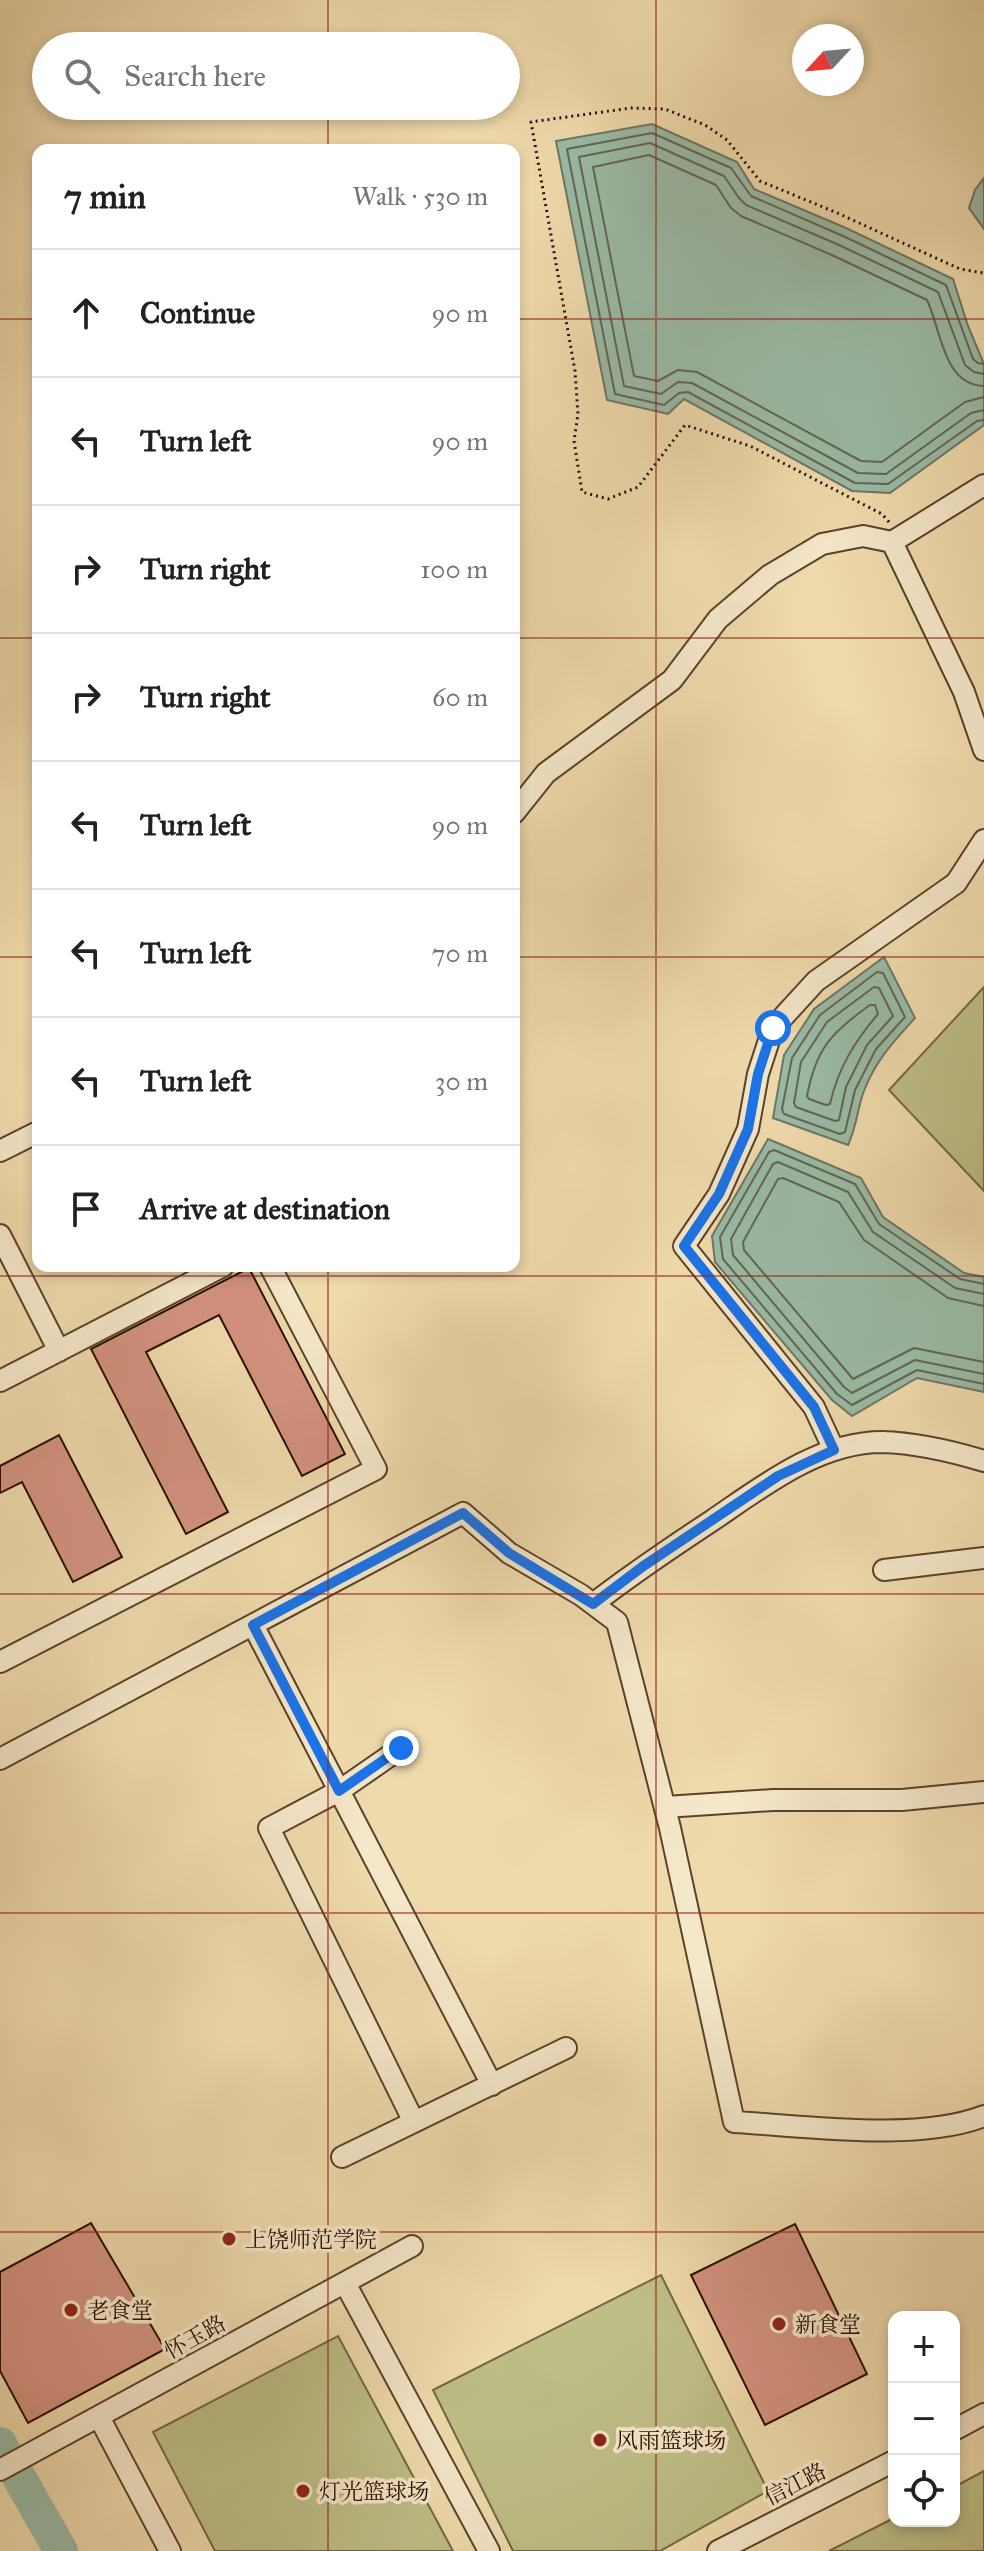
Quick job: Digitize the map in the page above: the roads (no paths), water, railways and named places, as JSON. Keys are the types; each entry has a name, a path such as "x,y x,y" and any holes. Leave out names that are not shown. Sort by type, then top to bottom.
{"street":[{"path":"520,806 546,773 672,680 718,619 770,575 822,544 863,536 898,539 984,485"},
{"path":"898,539 980,723 984,750"},
{"path":"834,1450 814,1407 684,1246 719,1194 748,1129 758,1074 773,1028 816,981 956,883 984,840"},
{"path":"0,1151 32,1135"},
{"path":"0,1235 59,1351"},
{"path":"0,1381 211,1272"},
{"path":"0,1662 376,1469 273,1272"},
{"path":"593,1604 642,1567 778,1476 834,1450 881,1442 942,1449 984,1461"},
{"path":"0,1759 463,1513 509,1553 617,1622 665,1807 734,2122 914,2130 963,2124 984,2116"},
{"path":"884,1570 984,1558"},
{"path":"253,1625 492,2085"},
{"path":"401,1748 339,1791 269,1828 414,2122"},
{"path":"665,1807 773,1800 902,1800 984,1792"},
{"path":"342,2157 566,2048"},
{"name":"怀玉路","path":"0,2470 412,2246"},
{"path":"345,2283 489,2551"},
{"path":"960,2427 984,2414"},
{"path":"99,2417 170,2551"},
{"name":"信江路","path":"718,2551 888,2464"}],"water":[{"path":"652,124 737,162 754,189 953,279 984,364 984,425 890,493 852,491 684,399 668,414 607,400 556,141"},
{"path":"984,178 984,229 969,208 975,190"},
{"path":"884,957 915,1018 879,1061 868,1080 848,1145 773,1118 784,1055 814,1009"},
{"path":"768,1139 861,1178 883,1217 964,1273 984,1277 984,1392 917,1378 852,1416 832,1400 715,1262 712,1236"}],"waterway":[{"path":"0,2444 61,2551"}],"place":[{"name":"上饶师范学院","path":"229,2239"},
{"name":"老食堂","path":"71,2310"},
{"name":"新食堂","path":"779,2324"},
{"name":"风雨篮球场","path":"600,2440"},
{"name":"灯光篮球场","path":"303,2491"}]}
